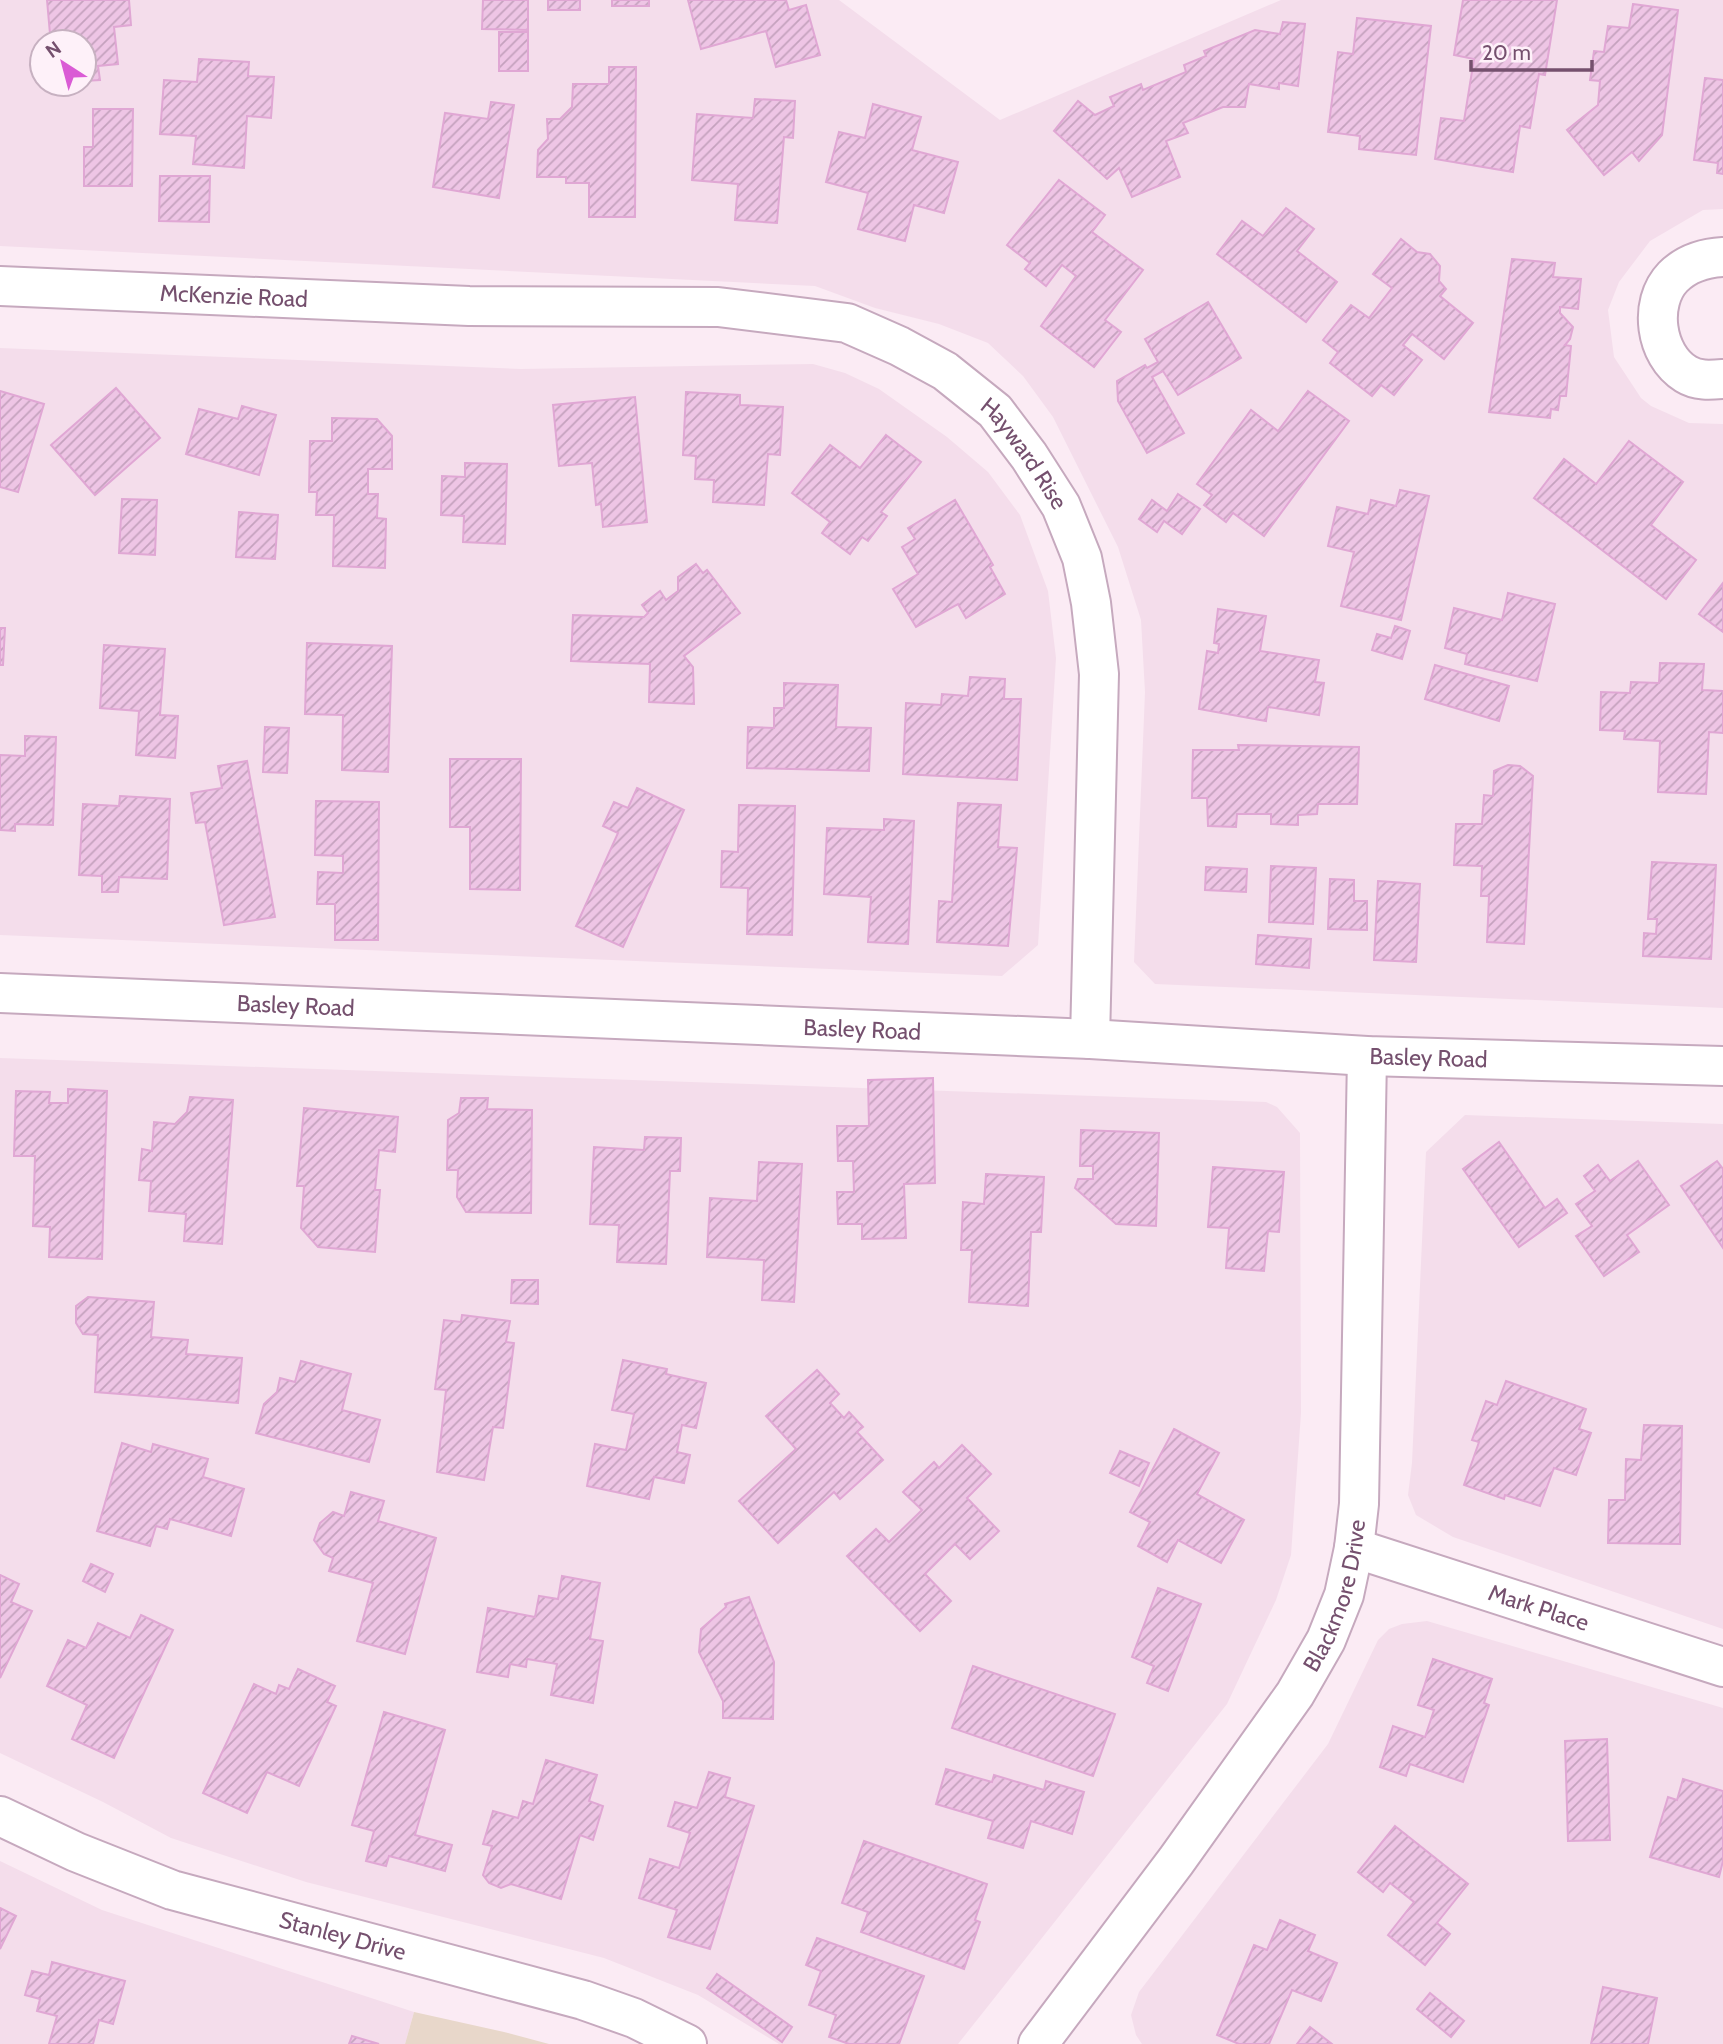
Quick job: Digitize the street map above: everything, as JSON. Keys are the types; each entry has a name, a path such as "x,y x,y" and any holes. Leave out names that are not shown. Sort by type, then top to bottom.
{"street":[{"path":"1723,257 1700,261 1671,278 1663,292 1658,321 1665,351 1685,374 1697,379 1723,379"},
{"name":"McKenzie Road","path":"0,286 469,306"},
{"name":"Hayward Rise","path":"469,306 718,307 848,323 945,371 995,411 1062,506 1082,558 1091,603 1099,674 1090,1039"},
{"name":"Basley Road","path":"0,993 1090,1039 1367,1056 1723,1066"},
{"name":"Blackmore Drive","path":"1048,2041 1295,1694 1326,1640 1344,1595 1354,1548 1359,1504 1367,1056"},
{"name":"Mark Place","path":"1354,1548 1723,1667"},
{"name":"Stanley Drive","path":"0,1816 76,1852 172,1890 583,2000 634,2018 687,2044"}],"shaded area":[{"path":"0,0 839,0 1000,120 1281,0 1723,0 1723,209 1703,210 1650,241 1619,282 1608,310 1614,357 1641,398 1651,406 1689,423 1723,424 1723,1008 1155,984 1134,962 1145,692 1141,620 1118,547 1053,417 1023,376 988,343 939,324 875,308 815,286 0,246"},
{"path":"0,348 521,369 813,364 845,373 879,389 947,437 988,472 1020,515 1048,591 1056,658 1038,945 1002,976 0,935"},
{"path":"0,1058 1266,1102 1277,1107 1300,1133 1301,1413 1291,1555 1276,1600 1227,1704 958,2044 779,2044 698,1995 604,1958 306,1882 171,1838 0,1753"},
{"path":"1465,1115 1723,1124 1723,1629 1453,1537 1416,1515 1408,1495 1412,1463 1426,1152"},
{"path":"1427,1621 1723,1708 1723,2044 1142,2044 1136,2035 1131,2015 1139,1992 1328,1744 1378,1640 1389,1629 1402,1624"},
{"path":"0,1861 102,1910 414,2012 405,2044 0,2044"},
{"path":"414,2012 504,2032 549,2044 405,2044"}],"building":[{"path":"47,0 129,0 131,25 114,27 118,64 98,66 98,28 49,28"},
{"path":"483,0 528,0 528,30 482,29"},
{"path":"548,0 580,0 580,10 548,10"},
{"path":"612,0 649,0 649,6 612,6"},
{"path":"688,0 786,0 789,10 806,5 820,55 776,67 766,31 701,49"},
{"path":"1463,0 1557,0 1545,75 1539,74 1530,128 1520,126 1513,172 1435,159 1441,118 1464,121 1474,59 1454,55"},
{"path":"1633,4 1678,10 1662,135 1639,161 1632,152 1604,175 1567,130 1598,105 1600,81 1590,80 1594,51 1604,52 1608,26 1629,28"},
{"path":"1357,18 1431,26 1416,155 1359,149 1360,136 1328,132 1338,52 1353,54"},
{"path":"1283,22 1305,24 1298,86 1279,83 1279,89 1249,84 1245,107 1223,107 1183,123 1188,133 1166,141 1180,177 1132,197 1119,168 1107,179 1054,131 1078,101 1095,115 1114,106 1110,97 1141,84 1143,90 1186,72 1184,65 1206,56 1204,51 1255,30 1280,34"},
{"path":"499,32 528,32 528,71 499,71"},
{"path":"199,59 249,62 248,76 274,77 271,118 247,116 244,168 193,164 196,136 160,134 164,80 197,82"},
{"path":"609,67 636,67 635,217 589,217 589,183 566,183 566,177 537,177 538,150 548,139 547,119 560,119 572,107 573,84 609,84"},
{"path":"1705,78 1723,80 1723,174 1717,173 1718,163 1694,160"},
{"path":"755,99 795,101 793,138 784,137 777,223 735,220 738,184 692,180 697,114 753,118"},
{"path":"491,102 514,105 499,198 433,187 445,113 488,119"},
{"path":"873,104 921,117 912,150 958,162 944,213 914,205 905,241 858,229 868,193 826,182 839,132 865,138"},
{"path":"93,109 133,109 132,186 84,186 84,147 93,147"},
{"path":"160,176 210,176 209,222 159,221"},
{"path":"1059,180 1105,215 1092,232 1143,270 1105,320 1121,332 1094,367 1041,326 1076,276 1062,265 1046,286 1025,269 1030,263 1007,245"},
{"path":"1286,208 1314,229 1297,251 1337,282 1306,322 1217,254 1242,221 1263,236"},
{"path":"1401,239 1417,252 1430,254 1440,266 1439,281 1446,289 1440,296 1473,323 1444,359 1412,334 1403,345 1422,360 1394,395 1381,385 1372,396 1330,363 1338,352 1323,340 1351,305 1369,318 1392,288 1373,274"},
{"path":"1512,259 1555,263 1553,277 1581,279 1578,309 1560,307 1560,313 1573,327 1570,339 1565,345 1571,346 1566,396 1560,396 1558,410 1551,409 1550,418 1489,412"},
{"path":"1208,302 1241,358 1178,395 1163,371 1152,377 1184,433 1147,453 1118,401 1117,381 1145,365 1147,368 1158,362 1145,339"},
{"path":"116,388 160,438 95,495 51,445"},
{"path":"0,391 44,404 18,492 0,487"},
{"path":"1308,391 1349,421 1264,536 1233,513 1226,522 1204,505 1212,495 1197,484 1251,410 1278,431"},
{"path":"686,392 740,395 740,405 783,407 780,455 768,454 764,505 713,502 714,480 695,479 696,456 683,455"},
{"path":"635,397 647,522 603,527 601,504 596,505 592,463 559,466 553,405"},
{"path":"242,406 276,415 259,475 186,454 199,409 238,419"},
{"path":"332,418 377,419 392,436 392,469 368,469 368,494 378,494 377,518 386,519 385,568 333,566 334,515 316,515 317,492 309,492 310,441 332,441"},
{"path":"886,435 921,462 881,512 887,516 868,541 862,537 850,554 822,533 830,522 792,493 830,445 860,468"},
{"path":"1629,441 1683,482 1651,525 1696,560 1666,599 1534,498 1564,459 1596,484"},
{"path":"465,463 507,464 505,544 463,542 464,516 441,515 442,476 465,477"},
{"path":"1400,490 1429,496 1401,620 1341,606 1354,552 1328,546 1337,507 1368,514 1371,500 1396,506"},
{"path":"1178,494 1200,509 1182,534 1164,521 1157,532 1139,519 1152,500 1167,511"},
{"path":"122,499 157,500 155,555 119,553"},
{"path":"955,500 993,565 990,567 1005,594 966,618 958,604 916,627 893,589 918,574 902,547 915,539 908,528"},
{"path":"239,512 278,515 275,559 236,557"},
{"path":"696,564 703,573 707,570 740,613 684,656 693,667 694,704 649,702 650,664 571,661 573,615 644,617 648,613 642,605 660,591 666,600 678,591 678,577"},
{"path":"1723,583 1723,632 1699,614"},
{"path":"1508,593 1555,604 1537,681 1465,664 1467,654 1445,648 1454,608 1502,620"},
{"path":"1218,609 1266,616 1260,651 1319,660 1315,682 1324,683 1319,715 1268,707 1266,721 1199,709 1207,651 1218,653 1219,644 1214,643"},
{"path":"1395,626 1410,631 1402,659 1372,650 1377,634 1391,638"},
{"path":"0,628 5,628 3,665 0,665"},
{"path":"307,643 392,646 388,772 342,770 343,715 305,714"},
{"path":"104,645 165,649 160,715 178,716 175,758 136,755 139,711 100,708"},
{"path":"1660,663 1704,664 1702,690 1723,691 1723,733 1709,732 1706,794 1658,792 1660,741 1624,739 1625,731 1600,730 1601,692 1630,693 1631,682 1659,683"},
{"path":"1435,665 1509,686 1499,721 1425,699"},
{"path":"970,677 1005,679 1004,699 1021,699 1017,780 903,774 906,703 941,705 942,694 968,696"},
{"path":"784,683 838,685 836,727 871,728 869,771 747,768 748,727 774,728 774,708 784,708"},
{"path":"265,727 289,728 287,773 263,772"},
{"path":"25,736 56,737 53,825 15,824 15,831 0,830 0,755 25,756"},
{"path":"1238,745 1359,747 1357,804 1318,804 1317,814 1298,815 1298,825 1271,824 1271,814 1237,814 1236,827 1208,826 1207,798 1192,798 1193,750 1239,750"},
{"path":"450,759 521,759 520,890 470,889 470,827 450,827"},
{"path":"247,761 275,917 224,925 205,822 196,823 191,793 222,788 218,766"},
{"path":"1508,765 1520,766 1533,776 1524,944 1487,942 1489,896 1481,896 1482,866 1454,865 1456,824 1482,824 1484,795 1493,796 1494,771"},
{"path":"637,788 684,810 623,947 576,926 618,833 603,826 614,802 628,808"},
{"path":"120,796 170,799 167,879 119,877 118,892 102,892 102,876 79,875 83,804 119,806"},
{"path":"316,801 379,802 378,940 335,940 335,904 317,904 318,872 343,873 343,856 315,855"},
{"path":"958,803 1001,805 998,847 1017,848 1008,946 937,942 939,901 952,902"},
{"path":"739,805 795,806 792,935 747,934 748,888 721,887 722,851 738,852"},
{"path":"884,819 914,821 908,944 868,942 871,897 824,894 827,828 884,830"},
{"path":"1652,862 1716,865 1711,959 1643,956 1644,933 1656,934 1657,919 1648,919"},
{"path":"1271,866 1316,868 1313,924 1269,922"},
{"path":"1206,867 1247,869 1246,892 1205,890"},
{"path":"1330,879 1354,880 1354,901 1367,901 1367,930 1328,929"},
{"path":"1378,881 1420,884 1416,962 1374,960"},
{"path":"1258,935 1311,939 1309,968 1256,964"},
{"path":"933,1078 935,1183 904,1184 906,1238 862,1239 862,1224 838,1224 837,1192 854,1192 853,1161 838,1161 837,1126 869,1126 868,1080"},
{"path":"68,1089 107,1091 102,1259 49,1257 50,1227 33,1226 35,1156 14,1156 16,1091 50,1092 49,1103 68,1103"},
{"path":"190,1097 233,1100 222,1244 184,1241 186,1214 149,1211 151,1181 139,1180 142,1149 152,1151 154,1122 175,1124 187,1112"},
{"path":"461,1098 488,1098 487,1109 532,1110 531,1213 466,1212 457,1197 458,1170 447,1170 448,1120 459,1113"},
{"path":"304,1108 398,1117 395,1152 379,1150 375,1190 380,1190 375,1252 318,1247 301,1228 304,1186 297,1186"},
{"path":"1081,1130 1159,1133 1156,1226 1116,1224 1075,1188 1078,1179 1093,1179 1093,1166 1080,1166"},
{"path":"645,1137 681,1138 680,1171 670,1171 666,1264 617,1262 619,1225 590,1224 594,1147 644,1150"},
{"path":"1499,1142 1545,1208 1557,1199 1567,1213 1519,1247 1463,1169"},
{"path":"1638,1161 1669,1205 1627,1235 1639,1252 1604,1276 1576,1236 1592,1226 1576,1204 1595,1191 1584,1176 1598,1165 1610,1181"},
{"path":"1717,1161 1723,1169 1723,1248 1681,1186"},
{"path":"759,1162 802,1164 794,1302 762,1300 764,1260 707,1257 710,1198 757,1201"},
{"path":"1213,1167 1284,1172 1279,1232 1268,1231 1264,1271 1226,1268 1229,1228 1208,1227"},
{"path":"986,1174 1044,1177 1041,1232 1031,1232 1028,1306 969,1302 972,1250 961,1250 963,1202 984,1204"},
{"path":"512,1280 538,1280 538,1304 511,1303"},
{"path":"88,1297 154,1302 151,1337 188,1340 186,1354 242,1358 238,1403 95,1392 98,1335 83,1334 76,1323 76,1306"},
{"path":"462,1315 510,1321 506,1342 514,1343 503,1428 493,1427 484,1480 437,1472 446,1390 435,1389 444,1320 461,1322"},
{"path":"623,1360 667,1369 666,1374 706,1383 696,1428 682,1425 677,1452 690,1455 684,1483 654,1477 649,1499 587,1486 595,1444 626,1450 634,1414 612,1410"},
{"path":"301,1361 351,1374 342,1410 380,1420 369,1462 256,1433 264,1404 277,1392 280,1378 295,1382"},
{"path":"817,1370 839,1394 830,1403 844,1418 849,1412 863,1427 857,1432 883,1460 840,1499 834,1492 778,1543 739,1501 796,1449 766,1416"},
{"path":"1506,1381 1586,1409 1579,1429 1591,1433 1576,1475 1554,1468 1540,1506 1505,1495 1504,1499 1464,1485 1479,1442 1472,1440 1486,1401 1497,1405"},
{"path":"1644,1425 1682,1426 1680,1544 1608,1543 1609,1500 1625,1500 1626,1459 1641,1460"},
{"path":"1174,1429 1219,1453 1197,1494 1244,1520 1221,1563 1178,1540 1167,1562 1138,1546 1150,1522 1130,1512"},
{"path":"122,1443 151,1452 153,1444 208,1459 203,1477 244,1489 231,1536 170,1519 167,1529 156,1526 150,1546 97,1531"},
{"path":"962,1445 991,1474 967,1498 999,1531 970,1559 955,1544 925,1574 951,1601 920,1631 847,1556 876,1529 889,1542 922,1510 903,1492 934,1462 939,1468"},
{"path":"1120,1451 1149,1463 1139,1486 1110,1473"},
{"path":"351,1492 384,1501 378,1521 436,1538 405,1654 357,1641 373,1583 329,1571 333,1558 324,1554 314,1540 320,1523 333,1512 344,1516"},
{"path":"91,1564 113,1574 105,1592 83,1581"},
{"path":"0,1575 19,1584 11,1602 32,1611 0,1678"},
{"path":"562,1576 600,1583 590,1639 603,1641 593,1703 551,1695 557,1664 527,1659 526,1667 510,1664 508,1677 477,1672 488,1608 535,1617 539,1596 558,1599"},
{"path":"1158,1588 1201,1604 1168,1691 1147,1683 1154,1666 1132,1657"},
{"path":"749,1597 774,1662 773,1719 723,1718 723,1701 699,1652 701,1629 726,1607 725,1604"},
{"path":"141,1615 173,1630 114,1758 72,1739 87,1705 47,1686 68,1640 86,1648 98,1623 130,1638"},
{"path":"1433,1659 1492,1679 1484,1703 1489,1705 1463,1782 1410,1764 1406,1776 1380,1767 1393,1726 1425,1737 1434,1710 1418,1705"},
{"path":"973,1666 1115,1714 1093,1776 952,1728"},
{"path":"298,1669 335,1686 327,1702 336,1706 299,1786 267,1772 247,1813 203,1793 254,1684 276,1694 279,1685 289,1689"},
{"path":"384,1712 445,1730 415,1835 452,1845 445,1871 389,1856 386,1866 366,1861 374,1831 352,1825"},
{"path":"1607,1739 1610,1840 1568,1841 1565,1741"},
{"path":"546,1760 597,1775 589,1801 603,1806 593,1840 580,1835 561,1899 511,1884 501,1888 489,1883 483,1875 492,1846 483,1844 493,1811 518,1818 523,1801 533,1804"},
{"path":"946,1769 992,1782 994,1775 1044,1790 1046,1781 1084,1792 1072,1834 1031,1821 1023,1848 988,1838 993,1821 936,1804"},
{"path":"709,1772 730,1778 725,1797 754,1806 710,1949 668,1937 677,1910 639,1898 650,1859 679,1868 690,1833 668,1826 675,1802 697,1808"},
{"path":"1683,1779 1723,1791 1723,1861 1719,1877 1650,1857 1668,1797 1677,1800"},
{"path":"1395,1826 1468,1884 1437,1923 1450,1934 1425,1965 1388,1935 1414,1902 1390,1883 1383,1892 1358,1872"},
{"path":"864,1841 987,1884 975,1920 980,1922 964,1969 861,1932 868,1912 842,1903"},
{"path":"0,1908 16,1916 0,1949"},
{"path":"1280,1920 1315,1935 1308,1951 1337,1963 1321,2001 1292,1990 1269,2044 1239,2044 1217,2035 1254,1945 1267,1950"},
{"path":"817,1938 924,1976 899,2044 849,2044 829,2037 836,2015 809,2005 821,1971 806,1965"},
{"path":"52,1962 125,1981 113,2024 99,2020 93,2044 49,2044 57,2016 37,2011 40,1999 25,1995 32,1971 49,1975"},
{"path":"717,1974 792,2027 782,2042 707,1988"},
{"path":"1603,1987 1657,1998 1648,2044 1591,2044"},
{"path":"1430,1993 1464,2021 1451,2037 1417,2009"},
{"path":"1310,2027 1332,2044 1297,2044"},
{"path":"352,2036 379,2044 349,2044"}]}
